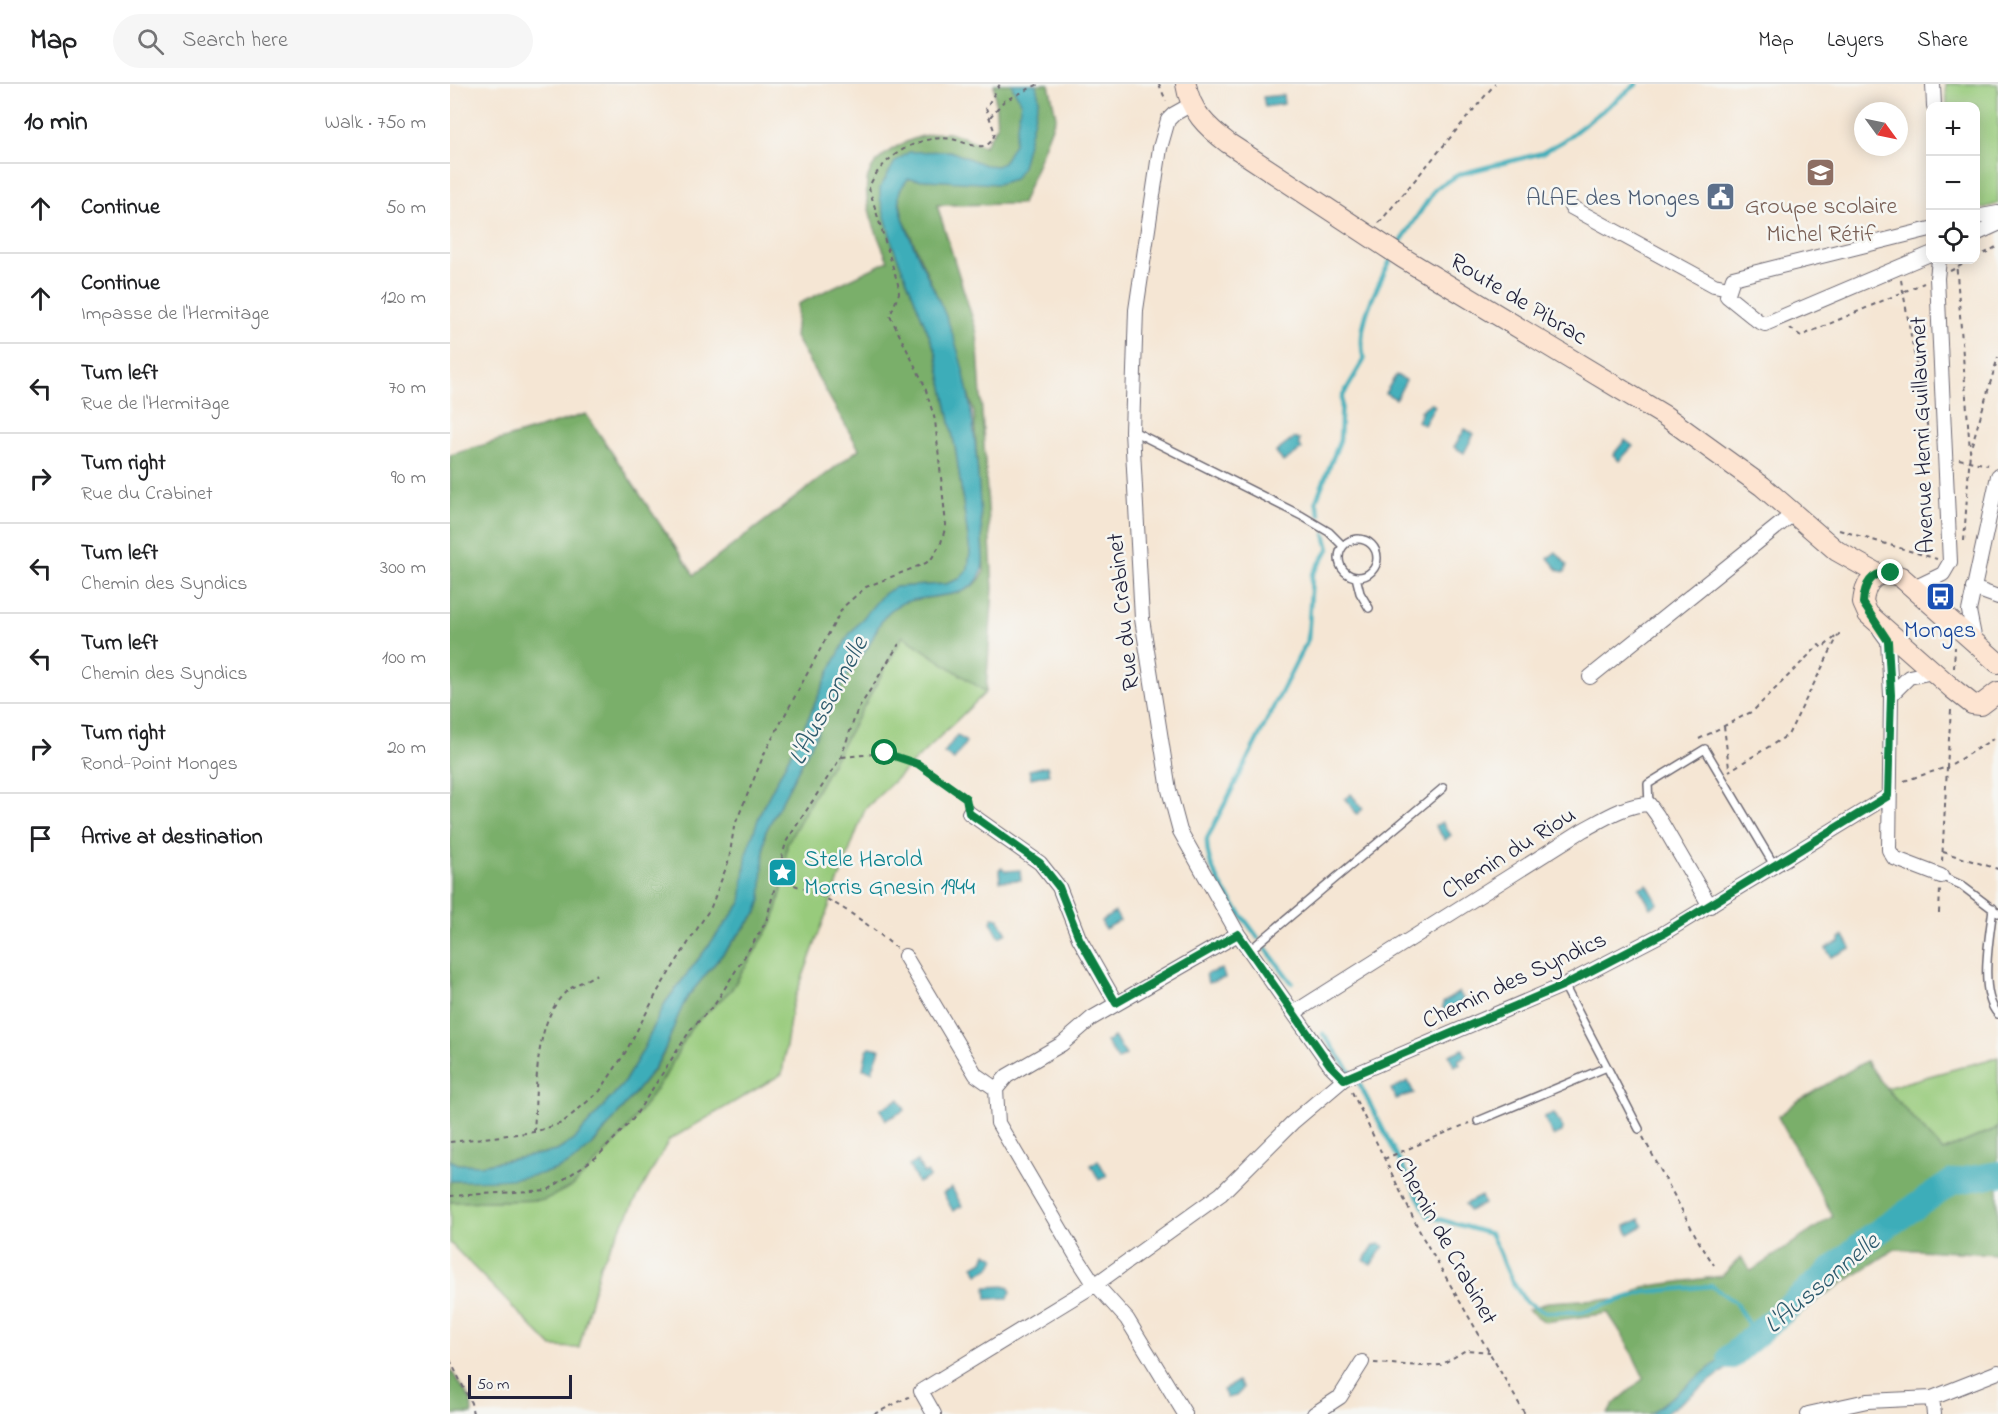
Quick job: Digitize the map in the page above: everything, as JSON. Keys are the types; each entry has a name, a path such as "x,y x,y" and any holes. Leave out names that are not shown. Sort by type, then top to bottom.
{"main road":[{"name":"Route de Pibrac","path":"1186,84 1192,104 1203,123 1228,143 1396,252 1665,416 1794,513 1837,551 1878,573 1891,573 1901,577 1998,663"},
{"name":"Route de Pibrac","path":"1837,551 1864,592"},
{"path":"1878,573 1868,581 1864,592 1863,603 1869,614 1972,704 1982,705 1995,699"}],"street":[{"path":"1933,84 1934,102"},
{"path":"1174,114 1192,104"},
{"name":"Rue du Crabinet","path":"1174,114 1168,120 1160,148 1136,310 1132,431 1142,619 1170,790 1180,831 1238,934 1295,1012 1330,1065 1350,1077"},
{"path":"1571,207 1714,285 1729,288"},
{"path":"1980,216 1998,213"},
{"path":"1980,232 1998,224"},
{"path":"1926,230 1733,278 1727,296 1765,324 1926,256"},
{"name":"Avenue Henri Guillaumet","path":"1914,588 1943,574 1950,562 1937,278 1939,264"},
{"path":"1975,641 1969,611 1998,476"},
{"path":"1590,677 1794,513"},
{"path":"1973,588 1998,597"},
{"path":"1869,614 1888,641 1891,695 1889,850 1894,858 1941,876"},
{"path":"1891,695 1909,677 1933,672"},
{"name":"Chemin des Syndics","path":"921,1391 1096,1284 1221,1194 1292,1123 1350,1077 1564,985 1664,933 1710,906 1889,790"},
{"path":"1649,804 1710,906"},
{"name":"Chemin du Riou","path":"1295,1012 1583,830 1608,817 1649,804"},
{"path":"969,813 1040,863 1059,887 1079,938 1116,1003"},
{"path":"1185,1414 1127,1319 1096,1284 1078,1259 998,1123 996,1089 1007,1076 1062,1044 1092,1018 1238,934"},
{"path":"905,956 976,1075 996,1089"},
{"path":"1314,1414 1340,1397 1362,1362"},
{"path":"1808,1414 1867,1401 1932,1398 1998,1372"},
{"path":"921,1391 934,1414"},
{"path":"1932,1398 1934,1414"}],"lane":[{"path":"1132,431 1302,516 1329,532 1343,546"},
{"path":"1363,539 1376,552 1373,569 1363,576 1356,577 1345,572 1341,567 1339,554 1343,546 1351,540 1363,539"},
{"path":"1356,577 1360,593 1369,608"},
{"path":"1649,804 1648,784 1705,749 1774,865"},
{"path":"1250,951 1443,788"},
{"path":"1941,876 1961,885 1996,910 1987,982 1989,1000 1998,1014"},
{"path":"1564,985 1639,1129"},
{"path":"1478,1121 1607,1067"}],"path":[{"path":"450,1142 534,1132 562,1123 572,1117 600,1091 625,1053 659,989 711,907 729,860 734,827 765,752 843,607 866,588 926,563 933,558 941,543 946,525 934,420 924,384 890,316 899,293 898,284 869,188 881,166 899,151 933,139 950,139 975,146 986,146 993,141 995,133 986,108 1000,84"},
{"path":"989,118 1004,101 1039,84"},
{"path":"1160,84 1174,114"},
{"path":"1369,234 1495,84"},
{"path":"1980,256 1998,246"},
{"path":"1956,264 1970,451 1964,542"},
{"path":"1778,319 1801,336 1937,278 1964,264"},
{"path":"1899,268 1932,453 1998,467"},
{"path":"1970,451 1998,357"},
{"path":"1835,528 1950,562"},
{"path":"1699,739 1753,711 1819,645 1822,648 1839,634 1788,735 1721,776"},
{"path":"450,1196 548,1190 598,1156 633,1119 691,1029 715,1004 766,922 786,842 842,757 857,711 899,644"},
{"path":"1724,726 1730,771"},
{"path":"842,757 885,753 918,764 966,798 969,813"},
{"path":"1889,790 1947,766 1939,913"},
{"path":"1943,852 1998,869"},
{"path":"777,880 802,886 826,898 881,935 905,956"},
{"path":"534,1132 538,1061 545,1029 561,998 597,974"},
{"name":"Chemin de Crabinet","path":"1350,1077 1422,1236 1525,1414"},
{"path":"1385,1158 1478,1121"},
{"path":"1639,1129 1698,1242 1714,1265"},
{"path":"1362,1362 1441,1365 1466,1350 1490,1352"},
{"path":"450,1360 471,1403 473,1414"},
{"path":"874,1414 921,1391"}],"green space":[{"path":"994,84 1049,84 1056,116 1022,204 937,205 977,333 993,588 986,692 903,636 787,844 782,889 774,920 731,990 692,1026 664,1078 623,1135 573,1186 544,1200 450,1202 450,1181 490,1180 534,1174 593,1145 653,1071 663,1055 680,1009 689,995 757,913 765,833 855,661 867,648 880,622 894,607 904,602 949,595 970,588 984,572 974,413 946,317 903,218 899,197 893,246 936,352 956,452 970,552 968,569 959,579 946,584 896,587 830,670 803,730 761,811 741,903 665,1003 642,1052 623,1084 574,1140 557,1151 481,1165 458,1164 450,1160 450,455 586,414 694,575 859,449 795,337 798,304 888,261 868,202 867,181 871,170 888,152 926,135 949,133 984,146 997,126"},
{"path":"1946,84 1998,84 1998,204 1980,209 1980,102 1947,102"},
{"path":"903,636 986,692 865,809 792,1006 782,1074 669,1140 600,1265 579,1348 552,1347 450,1243 450,1202 544,1200 664,1078 692,1026 731,990 774,920 782,889 787,844"},
{"path":"1998,1057 1998,1128 1943,1151 1886,1088"},
{"path":"1866,1061 1886,1088 1943,1151 1998,1128 1998,1254 1895,1249 1820,1298 1763,1342 1756,1333 1650,1414 1608,1414 1613,1405 1644,1378 1625,1339 1608,1313 1545,1322 1528,1310 1548,1302 1599,1299 1622,1301 1643,1287 1722,1276 1741,1257 1751,1271 1833,1216 1778,1117 1796,1102"},
{"path":"450,1369 471,1400 472,1414 450,1414"}],"water":[{"path":"1011,84 1036,84 1039,98 1022,167 1014,179 998,184 908,179 899,194 900,206 910,236 956,343 970,403 977,464 983,557 981,572 976,582 956,593 905,602 895,607 881,622 867,648 855,661 765,833 761,900 757,912 689,995 657,1064 604,1132 576,1159 555,1170 510,1179 450,1181 450,1160 458,1164 481,1165 557,1151 574,1140 623,1084 642,1052 665,1003 741,903 747,851 761,811 848,636 883,594 896,587 946,584 959,579 968,569 970,552 956,452 936,352 893,246 880,198 880,188 895,162 909,152 950,151 985,165 997,166 1003,163 1014,144 1021,102"},
{"path":"1283,95 1284,104 1265,107 1263,97"},
{"path":"1396,375 1406,380 1396,399 1385,393"},
{"path":"1431,403 1435,406 1424,425 1417,421 1422,412 1420,411"},
{"path":"1465,429 1474,434 1464,453 1454,447"},
{"path":"1294,438 1300,439 1299,444 1302,449 1283,462 1276,452"},
{"path":"1625,440 1633,446 1619,461 1613,455"},
{"path":"1556,552 1567,565 1565,572 1559,571 1548,558"},
{"path":"957,735 966,742 954,760 944,753"},
{"path":"1047,766 1049,774 1031,778 1029,770"},
{"path":"1351,794 1363,809 1357,814 1345,799"},
{"path":"1442,822 1451,835 1445,840 1435,826"},
{"path":"1002,868 1006,871 1020,870 1021,880 1000,881 999,870"},
{"path":"1647,884 1658,903 1651,908 1639,888"},
{"path":"1115,912 1120,921 1105,929 1101,921"},
{"path":"993,917 998,918 1007,933 999,937 991,922"},
{"path":"1844,936 1851,948 1831,957 1826,948 1840,941 1840,938"},
{"path":"1222,969 1225,978 1208,983 1206,974"},
{"path":"1459,992 1464,1000 1447,1010 1443,1009 1443,1003"},
{"path":"1114,1037 1126,1055 1118,1060 1106,1042"},
{"path":"870,1047 880,1049 872,1071 863,1069 867,1050"},
{"path":"1463,1049 1466,1056 1458,1060 1460,1064 1454,1066 1449,1055"},
{"path":"1408,1081 1414,1093 1396,1099 1391,1089"},
{"path":"899,1099 905,1110 886,1120 880,1109"},
{"path":"1554,1113 1563,1128 1562,1132 1553,1136 1544,1117"},
{"path":"1098,1160 1107,1176 1099,1180 1091,1165"},
{"path":"917,1161 924,1174 927,1172 930,1177 918,1183 909,1166"},
{"path":"952,1188 962,1206 953,1211 943,1193"},
{"path":"1481,1196 1484,1204 1469,1211 1465,1204"},
{"path":"1640,1219 1643,1226 1629,1234 1625,1226"},
{"path":"1374,1245 1384,1246 1371,1265 1364,1260"},
{"path":"986,1253 995,1258 990,1268 978,1274 974,1266 983,1261"},
{"path":"1008,1286 1011,1292 1008,1298 987,1299 986,1287"},
{"path":"1756,1332 1763,1342 1665,1414 1650,1414"},
{"path":"1238,1381 1243,1389 1236,1396 1227,1398 1223,1390"}],"waterway":[{"path":"1399,244 1436,188 1460,174 1542,153 1563,141 1637,84"},
{"path":"1320,515 1316,501 1340,440 1342,397 1364,360 1362,334 1368,308 1391,259"},
{"path":"1258,938 1217,878 1211,865 1207,839 1308,639 1312,575 1329,549 1325,534"},
{"path":"1264,946 1292,983"},
{"path":"1323,1034 1360,1085 1428,1216 1491,1234 1512,1281 1526,1302 1545,1312 1582,1312 1645,1292 1712,1286 1735,1302 1756,1337"},
{"name":"L'Aussonnelle","path":"1730,1357 1869,1238 1952,1182 1998,1174"}],"place":[{"name":"Groupe scolaire Michel Rétif","path":"1821,172"},
{"name":"ALAE des Monges","path":"1721,197"},
{"name":"Monges","path":"1940,596"},
{"name":"Stele Harold Morris Gnesin 1944","path":"783,872"}],"route":[{"path":"885,753 918,764 966,798 969,813 1040,863 1059,887 1079,938 1116,1003 1238,934 1295,1012 1330,1065 1344,1079 1564,985 1664,933 1888,796 1891,695 1888,641 1863,603 1868,581 1878,573 1891,573"}]}
